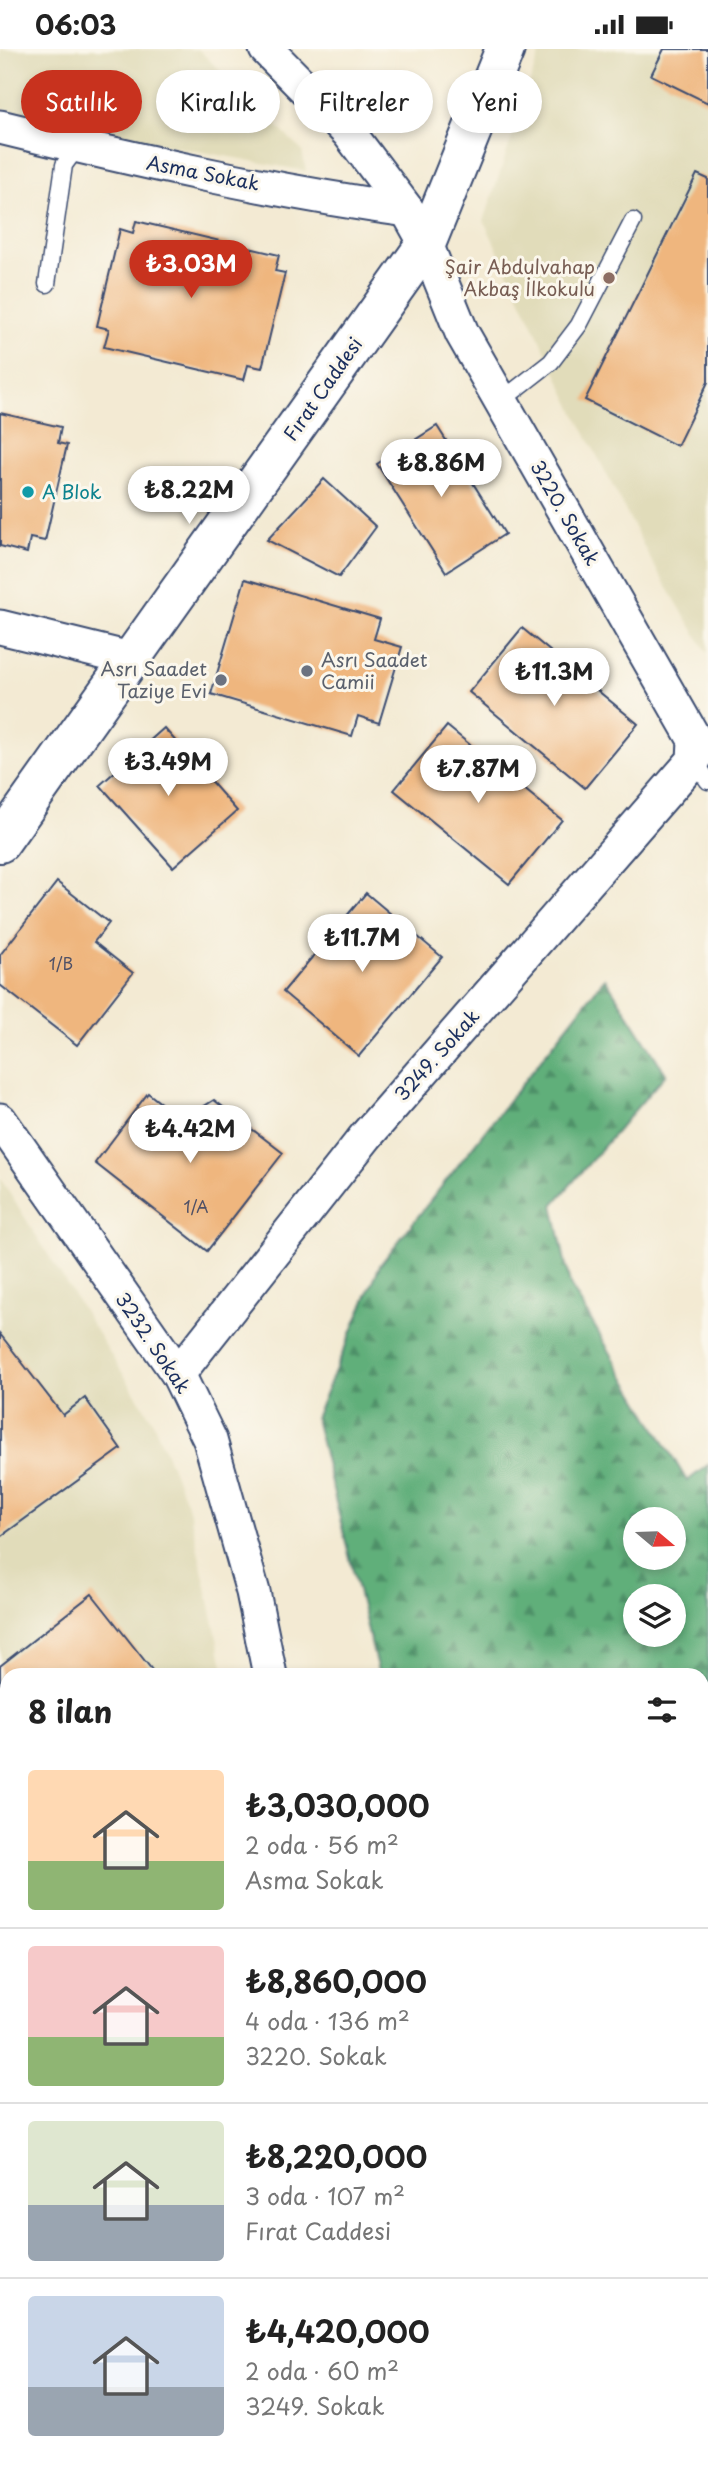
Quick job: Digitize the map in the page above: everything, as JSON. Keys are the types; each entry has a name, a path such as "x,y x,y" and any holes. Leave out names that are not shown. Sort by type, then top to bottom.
{"street":[{"name":"3220. Sokak","path":"266,49 349,133 407,210 426,244 463,333 699,760"},
{"name":"Fırat Caddesi","path":"0,843 426,244 505,49"},
{"name":"Asma Sokak","path":"0,127 78,146 339,200 407,210"},
{"path":"0,627 130,659"},
{"name":"3249. Sokak","path":"178,1374 366,1136 699,760"},
{"name":"3232. Sokak","path":"0,1120 178,1374 210,1440 253,1592 269,1668"}],"lane":[{"path":"47,284 64,165 78,146"},
{"path":"501,401 551,362 579,325 633,221"}],"shaded area":[{"path":"0,49 198,49 219,70 156,70 156,133 280,133 280,129 302,151 306,171 105,133 142,133 142,70 21,70 21,113 0,108"},
{"name":"Şair Abdulvahap Akbaş İlkokulu","path":"541,49 708,49 708,654 652,562 576,415 484,221 513,133 542,133 542,70 534,70"},
{"path":"0,1178 152,1420 189,1509 223,1668 0,1668"}],"green space":[{"path":"605,978 666,1074 553,1205 570,1285 687,1481 708,1465 708,1668 377,1668 315,1418 380,1265"}],"building":[{"path":"664,49 708,49 708,103 651,75"},
{"path":"697,174 708,179 708,382 677,446 585,400"},
{"path":"136,221 279,255 275,271 285,273 262,368 248,365 244,380 104,347 109,329 97,326 120,229 133,233"},
{"name":"A Blok","path":"0,413 61,427 58,443 67,445 45,541 30,538 27,553 0,546"},
{"path":"437,426 505,534 446,572 377,464"},
{"path":"324,479 376,527 339,577 267,540"},
{"name":"Asrı Saadet Camii","path":"245,579 380,619 374,639 402,647 379,723 358,716 352,736 211,694"},
{"path":"522,628 638,724 585,788 469,692"},
{"path":"447,726 562,820 509,884 394,790"},
{"path":"164,728 237,811 173,867 100,785"},
{"path":"57,882 109,923 94,942 133,973 77,1045 0,985 0,955"},
{"path":"366,893 442,957 359,1056 283,992"},
{"path":"148,1093 182,1120 214,1100 283,1153 207,1251 95,1163"},
{"path":"0,1334 63,1415 85,1398 121,1449 0,1537"},
{"path":"92,1594 150,1668 0,1668"}],"place":[{"name":"Şair Abdulvahap Akbaş İlkokulu","path":"609,278"},
{"name":"A Blok","path":"28,492"},
{"name":"Asrı Saadet Camii","path":"307,671"},
{"name":"Asrı Saadet Taziye Evi","path":"221,680"}]}
